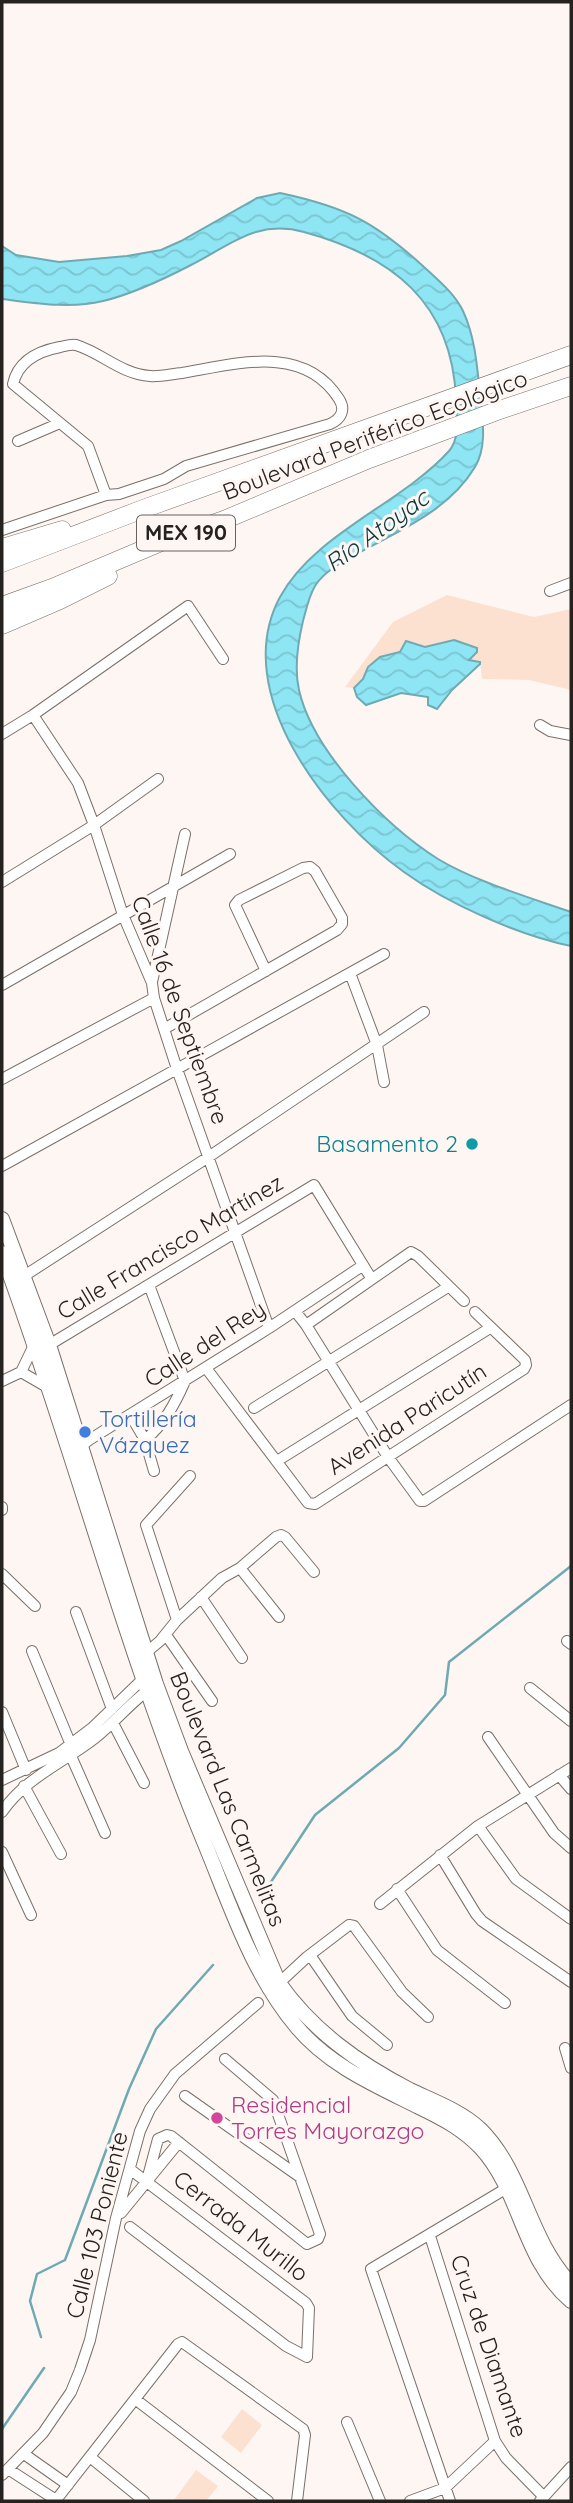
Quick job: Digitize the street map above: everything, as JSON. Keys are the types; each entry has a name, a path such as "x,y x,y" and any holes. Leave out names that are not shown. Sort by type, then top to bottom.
{"highway":[{"name":"Boulevard Periférico Ecológico","path":"2,564 143,509 571,355"},
{"name":"Boulevard Periférico Ecológico","path":"2,606 161,542 224,520 369,459 571,386"},
{"path":"2,548 143,509"},
{"path":"2,625 100,580 161,542"}],"main road":[{"name":"Boulevard Las Carmelitas","path":"2,1219 24,1276 41,1345 150,1681 279,1983 299,2010 338,2046 365,2065 467,2119 494,2143 507,2188 530,2246 542,2268 571,2301"},
{"name":"Boulevard Las Carmelitas","path":"2,1252 41,1345 47,1387 75,1451"},
{"name":"Boulevard Las Carmelitas","path":"150,1681 171,1762 250,1954 281,2007 307,2038 340,2066 451,2123 500,2162 554,2264 571,2284"}],"street":[{"path":"2,530 106,495 119,494 164,480 186,466 330,425 339,420 343,412 340,401 326,382 316,374 303,367 280,362 257,360 150,376 124,370 75,345 40,351 33,355 14,377 13,384 88,446 106,495"},
{"path":"18,441 60,422"},
{"path":"550,591 571,583"},
{"path":"2,734 188,606 223,659"},
{"name":"Calle 16 de Septiembre","path":"33,715 78,783 123,915 152,982 154,998 177,1069 269,1328"},
{"path":"540,725 550,731 571,735"},
{"path":"2,882 94,825 158,779"},
{"path":"152,982 185,834"},
{"path":"2,985 230,854"},
{"path":"164,1028 266,971 337,930 342,924 342,918 315,871 310,867 303,867 239,900 235,905 266,971"},
{"path":"2,1166 384,954"},
{"path":"350,973 377,1045 384,1082"},
{"path":"2,1079 154,998"},
{"path":"24,1276 210,1156 424,1012"},
{"name":"Calle Francisco Martínez","path":"41,1345 149,1285 314,1185 362,1266"},
{"path":"306,1325 411,1252 464,1301"},
{"path":"362,1266 370,1278"},
{"name":"Calle del Rey","path":"75,1451 362,1266"},
{"path":"145,1440 163,1422 185,1381 149,1285"},
{"path":"254,1408 448,1287"},
{"path":"295,1311 388,1457 420,1501 424,1501 571,1405"},
{"path":"206,1368 277,1461 490,1328 474,1312"},
{"name":"Avenida Paricutín","path":"277,1461 309,1503 315,1504 524,1369 526,1365 521,1356 490,1328"},
{"path":"2,1381 21,1372 41,1345"},
{"path":"21,1372 47,1387"},
{"path":"131,1416 145,1440 154,1471"},
{"path":"177,1620 146,1525 190,1476"},
{"path":"141,1656 166,1635 177,1620 222,1578 240,1568 276,1537 285,1537 314,1572"},
{"path":"240,1568 279,1617"},
{"path":"2,1574 35,1606"},
{"path":"201,1597 242,1657"},
{"path":"76,1612 112,1709"},
{"path":"166,1635 212,1700"},
{"path":"32,1651 105,1833"},
{"path":"2,1780 71,1750 112,1709 150,1681"},
{"path":"2,1812 24,1786 71,1750 113,1723 150,1681"},
{"path":"530,1688 571,1721"},
{"path":"2,1712 26,1770"},
{"path":"113,1723 144,1783"},
{"path":"488,1737 554,1833 571,1848"},
{"path":"380,1903 478,1826 571,1768"},
{"path":"559,1775 571,1789"},
{"path":"24,1786 61,1854"},
{"path":"478,1826 516,1879 571,1919"},
{"path":"2,1852 31,1915"},
{"path":"440,1855 482,1921 571,1982"},
{"path":"397,1889 438,1950 505,2003"},
{"path":"279,1983 349,1925 357,1928 402,1992 428,2017"},
{"path":"310,1955 352,2015 387,2045"},
{"name":"Calle 103 Poniente","path":"5,2472 43,2433 71,2392 86,2353 116,2218 141,2131 162,2089 175,2074 258,2003"},
{"path":"565,2048 571,2068"},
{"path":"147,2180 158,2139 167,2135 307,2244 318,2239 320,2234 273,2100 225,2059"},
{"path":"185,2096 300,2178"},
{"path":"116,2218 178,2141"},
{"name":"Cerrada Murillo","path":"131,2170 306,2303 309,2308 307,2357 286,2346 131,2227"},
{"path":"450,2501 371,2269 507,2188"},
{"name":"Cruz de Diamante","path":"430,2236 495,2441 506,2458 542,2499"},
{"path":"5,2472 56,2500 182,2342 187,2343 303,2429 297,2501"},
{"path":"135,2399 268,2501"},
{"path":"347,2422 380,2501"},
{"path":"410,2501 445,2488 495,2441"},
{"path":"24,2454 68,2485"},
{"path":"90,2457 144,2501"},
{"path":"542,2499 571,2466"}],"shaded area":[{"path":"447,595 534,617 571,609 571,690 529,680 482,679 480,662 469,659 477,649 454,640 425,647 409,641 404,643 400,652 380,657 368,667 363,679 354,688 345,687 393,622"},
{"path":"242,2409 262,2425 241,2453 221,2437"},
{"path":"196,2470 218,2486 206,2501 174,2500"}],"water":[{"name":"Río Atoyac","path":"280,193 323,204 358,218 390,238 451,293 463,311 473,341 483,421 482,450 479,458 465,482 453,495 409,526 336,566 315,586 303,621 297,655 299,690 307,714 335,762 396,827 438,859 468,875 571,912 571,946 506,926 462,907 404,872 375,849 318,787 294,751 277,712 267,673 267,634 280,597 295,575 336,537 429,470 453,445 457,419 452,365 443,335 412,288 390,270 336,242 304,232 272,229 244,236 159,281 103,301 65,305 2,299 2,246 16,255 59,262 161,250 257,198"},
{"path":"454,640 477,648 477,652 469,660 480,664 452,690 437,709 428,705 428,697 401,693 366,705 357,697 354,688 363,679 368,667 380,657 400,652 406,641 425,647"}],"waterway":[{"path":"267,1888 315,1815 399,1748 445,1695 449,1662 571,1566"},
{"path":"41,2337 30,2301 37,2274 65,2260 129,2089 156,2029 213,1965"},
{"path":"2,2429 44,2368"}],"place":[{"name":"Basamento 2","path":"472,1144"},
{"name":"Tortillería Vázquez","path":"85,1432"},
{"name":"Residencial Torres Mayorazgo","path":"217,2118"}]}
